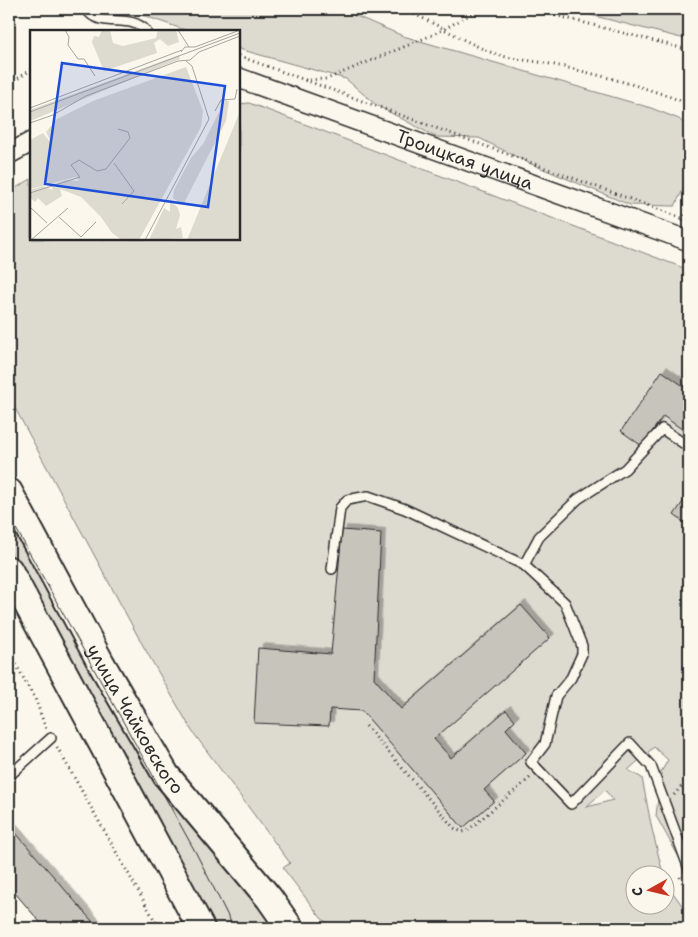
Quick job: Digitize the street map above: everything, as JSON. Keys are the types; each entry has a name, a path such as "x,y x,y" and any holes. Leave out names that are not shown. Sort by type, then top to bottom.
{"main road":[{"name":"улица Чайковского","path":"9,492 101,663 166,775 268,898 290,928"},
{"path":"9,570 201,928"}],"street":[{"name":"Троицкая улица","path":"240,78 689,241"},
{"path":"9,154 30,143"}],"lane":[{"path":"86,9 96,18 134,22 145,30"},
{"path":"524,565 539,537 578,499 625,469 662,429 689,446"},
{"path":"332,569 340,508 347,500 368,496 405,510 524,565 565,603 582,646 582,654 571,678 556,696 545,744 531,762 571,804 630,743 651,766 689,868"},
{"path":"9,776 51,738"}],"path":[{"path":"400,9 413,13 443,30 494,54 550,64 608,78 665,94 689,104"},
{"path":"305,80 327,79 443,30 480,9"},
{"path":"530,9 689,50"},
{"path":"240,56 682,218"},
{"path":"14,81 30,71"},
{"path":"9,651 26,685 35,698 46,730 159,928"},
{"path":"366,726 454,828 462,832 467,831 539,770"}],"shaded area":[{"path":"125,9 340,9 403,36 651,108 679,119 689,128 689,177 675,206 630,205 529,163 479,138 436,137 376,105 346,79 240,49 240,30 185,30"},
{"path":"567,9 689,9 689,40"},
{"path":"249,103 689,270 689,885 681,861 656,816 661,772 668,760 654,747 628,770 642,778 661,864 626,864 626,914 676,914 676,897 689,915 689,928 465,928 454,926 451,928 334,928 321,918 283,868 290,863 192,731 141,642 9,397 9,192 30,180 30,240 240,240 240,104","holes":["605,790 613,800 587,807"]},
{"path":"9,504 195,827 275,928 211,928 9,549"}],"building":[{"path":"662,371 689,390 689,434 663,416 642,446 621,431"},
{"path":"689,493 689,526 674,515"},
{"path":"342,530 381,533 374,678 401,709 521,605 550,638 434,739 451,758 506,710 515,720 506,729 526,753 484,790 494,801 463,828 362,711 330,709 329,726 254,723 258,648 331,654"},
{"path":"9,825 98,928 45,928 9,886"}],"tram line":[{"path":"9,516 196,853 234,928"}]}
